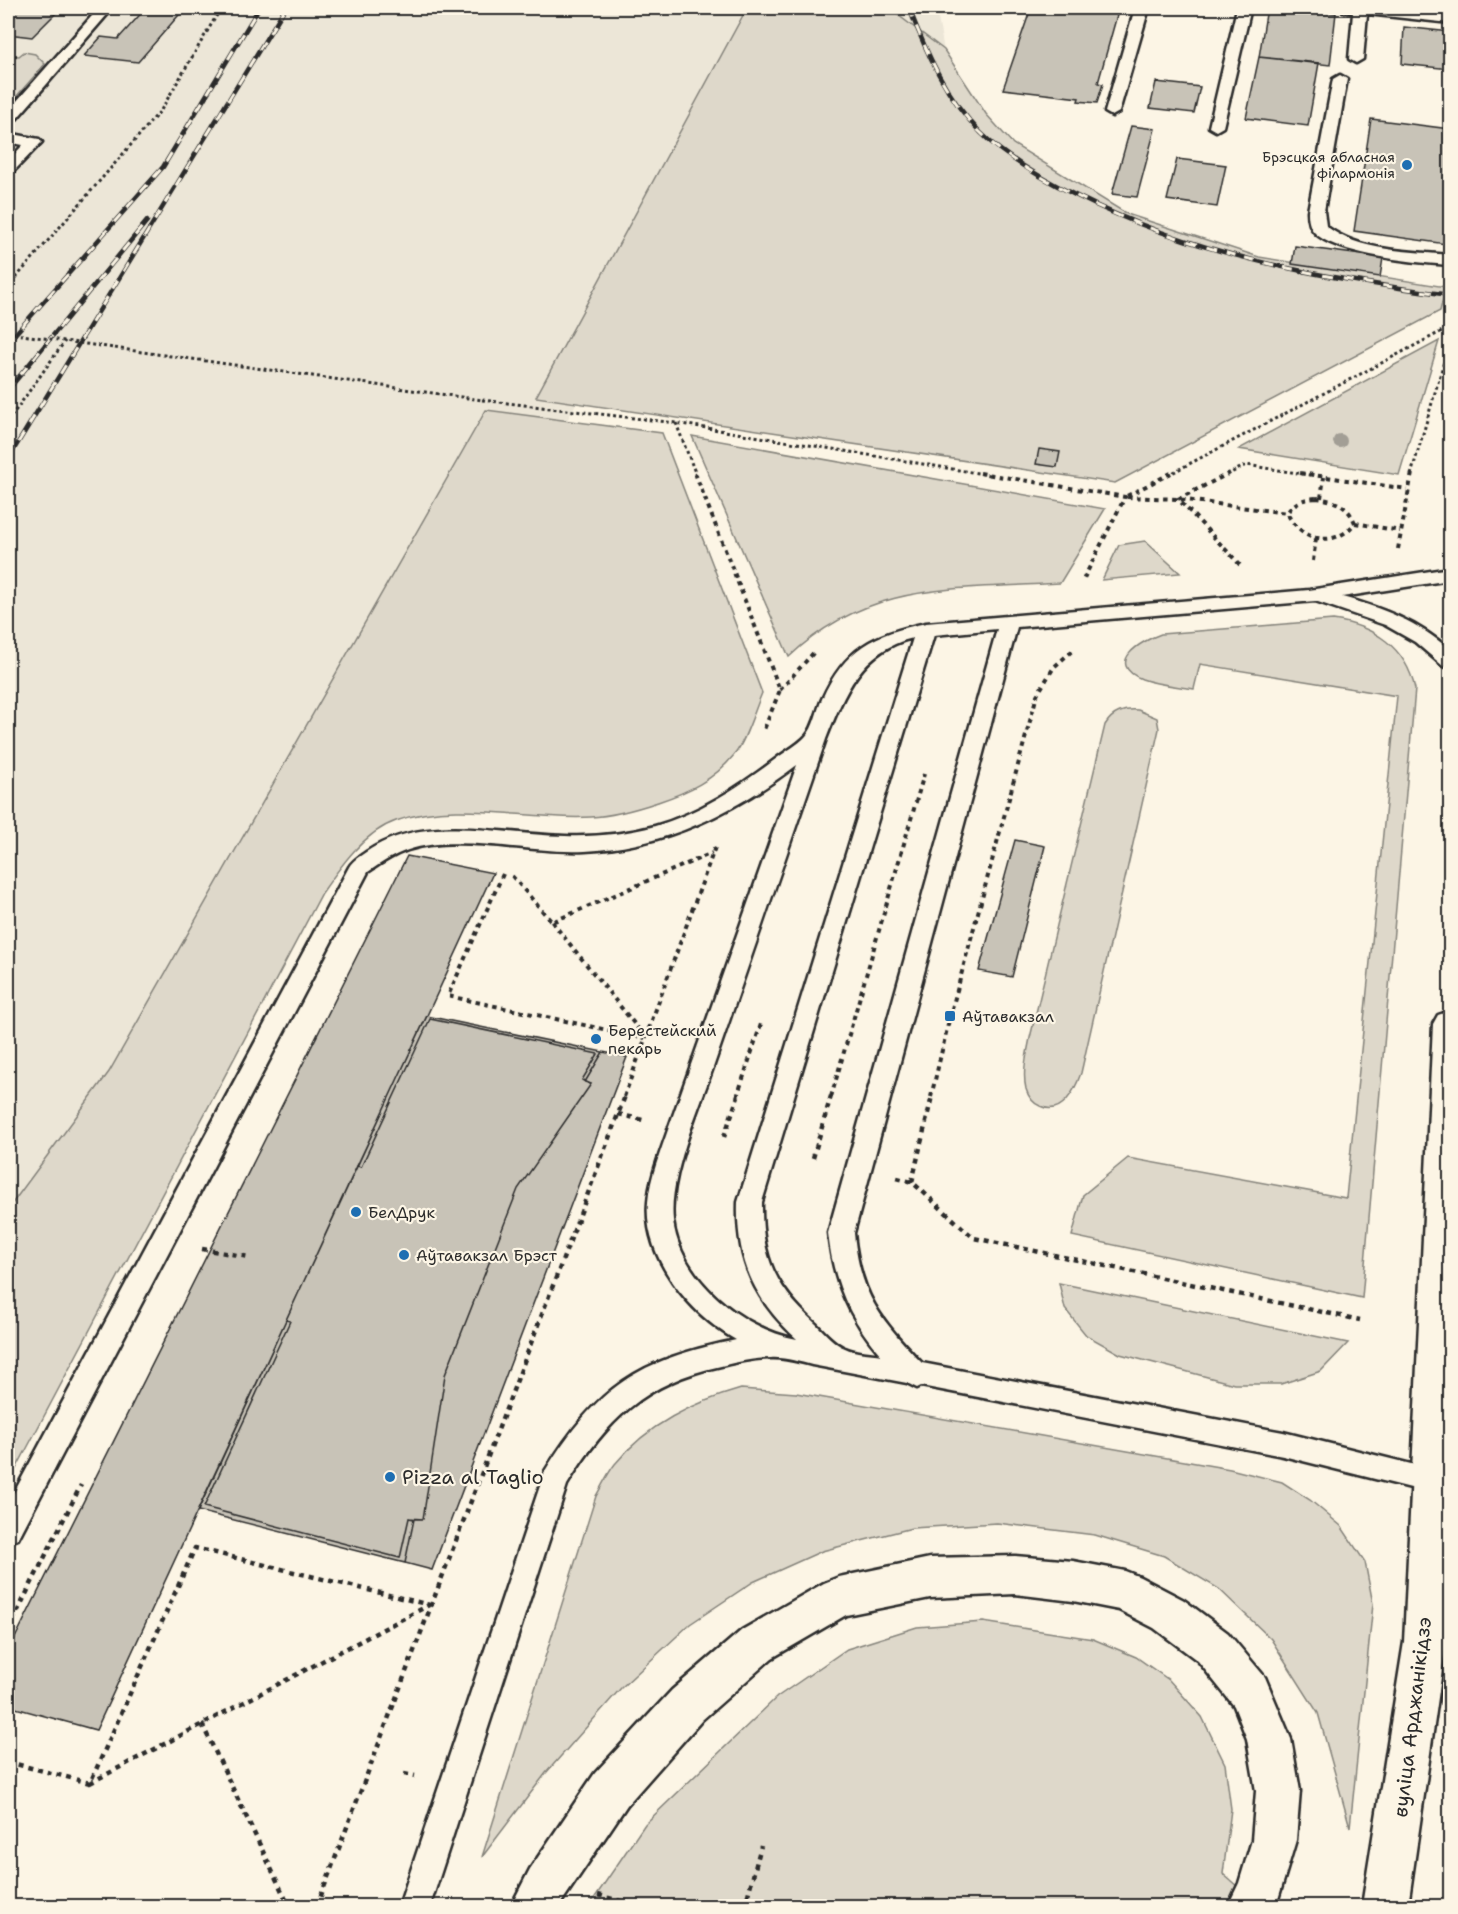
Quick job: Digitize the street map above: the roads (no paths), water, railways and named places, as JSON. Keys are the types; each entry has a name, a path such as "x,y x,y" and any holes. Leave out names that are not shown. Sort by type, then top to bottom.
{"main road":[{"name":"вуліца Арджанікідзэ","path":"1385,1906 1425,1642 1441,1483 1450,1024"},
{"path":"534,1906 611,1789 687,1705 757,1644 839,1598 930,1578 1015,1575 1073,1581 1125,1591 1169,1614 1213,1647 1250,1692 1269,1739 1278,1791 1274,1840 1255,1900"}],"lane":[{"path":"8,120 106,8"},
{"path":"1112,112 1142,8"},
{"path":"1216,127 1244,8"},
{"path":"1356,59 1354,8 1450,19"},
{"path":"1340,79 1316,211 1316,221 1321,230 1332,238 1361,248 1450,260"},
{"path":"8,138 34,142 8,169"},
{"path":"772,1347 726,1320 686,1279 671,1254 662,1227 660,1204 664,1180 681,1127 816,739 842,677 856,660 883,641 926,629 1309,596 1450,574"},
{"path":"1309,596 1365,609 1391,619 1435,646 1450,662"},
{"path":"917,1376 870,1323 856,1301 844,1268 841,1233 1009,622"},
{"path":"839,1359 784,1312 758,1271 750,1245 747,1224 750,1202 926,629"},
{"path":"8,1530 360,867 391,846 429,836 591,844 643,836 680,824 738,796 816,739"},
{"path":"414,1906 555,1480 568,1455 598,1416 635,1385 659,1373 708,1356 772,1347 1282,1444 1441,1483"}],"railway":[{"path":"8,342 163,167 259,8"},
{"path":"8,459 285,8"},
{"path":"909,8 939,74 969,120 1002,151 1063,189 1120,216 1211,249 1305,272 1450,295"},
{"path":"8,390 147,221"}],"place":[{"name":"Брэсцкая абласная філармонія","path":"1407,165"},
{"name":"Аўтавакзал","path":"950,1016"},
{"name":"Берестейский пекарь","path":"596,1039"},
{"name":"БелДрук","path":"356,1212"},
{"name":"Аўтавакзал Брэст","path":"404,1255"},
{"name":"Pizza al Taglio","path":"390,1477"}]}
